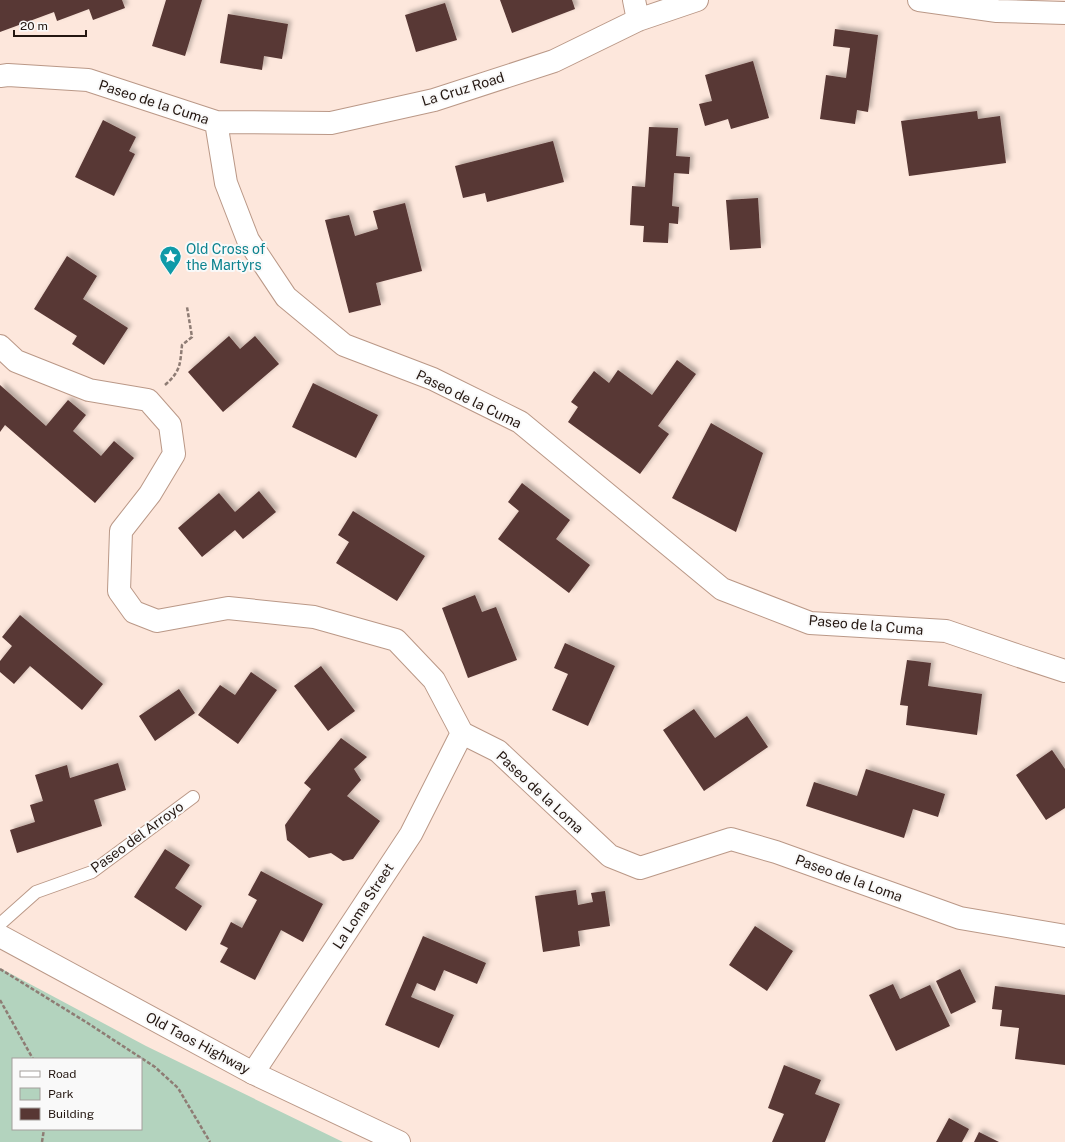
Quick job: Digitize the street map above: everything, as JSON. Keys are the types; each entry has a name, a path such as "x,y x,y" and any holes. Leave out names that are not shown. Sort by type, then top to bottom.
{"street":[{"name":"La Cruz Road","path":"216,122 331,123 434,100 554,61 636,10 697,0"},
{"path":"919,0 997,12 1065,13"},
{"name":"Paseo de la Cuma","path":"0,76 8,75 88,80 216,122 226,183 248,240 286,297 344,345 433,379 520,422 722,590 810,623 946,631 1065,671"},
{"path":"0,346 16,361 89,390 148,400 170,425 174,454 150,494 121,531 119,591 134,612 156,621 228,608 306,616 396,640 434,680 462,733"},
{"name":"Paseo de la Loma","path":"462,733 498,751 610,856 640,868 731,838 776,852 960,918 1065,936"},
{"name":"La Loma Street","path":"253,1073 411,834 462,733"},
{"name":"Old Taos Highway","path":"0,936 253,1073 399,1142"}],"lane":[{"name":"Paseo del Arroyo","path":"0,924 36,892 92,872 192,797"}],"path":[{"path":"174,377 180,365 182,345 192,337 187,307"},
{"path":"0,970 86,1022 141,1058"},
{"path":"0,1000 32,1058"},
{"path":"142,1059 155,1067 178,1088 210,1142"},
{"path":"42,1142 44,1130"}],"green space":[{"path":"0,968 146,1046 343,1142 0,1142"}],"building":[{"path":"0,0 122,0 125,8 93,20 89,9 57,21 54,12 0,32"},
{"path":"166,0 202,0 185,56 152,46"},
{"path":"500,0 572,0 575,9 512,33"},
{"path":"445,3 457,40 416,52 405,15"},
{"path":"228,14 288,24 282,59 264,56 262,70 220,63"},
{"path":"835,29 878,35 868,112 857,110 855,124 820,119 826,75 846,78 850,48 833,46"},
{"path":"753,61 769,118 731,129 728,119 705,126 699,104 712,101 705,75"},
{"path":"977,111 978,119 1000,116 1006,163 909,176 901,121"},
{"path":"103,120 136,137 129,151 135,154 114,196 75,177"},
{"path":"649,127 678,128 676,156 690,157 689,174 674,173 672,206 679,207 678,224 669,223 668,243 643,242 644,226 630,225 632,186 645,187"},
{"path":"553,141 564,182 487,202 485,193 463,198 455,166"},
{"path":"758,198 761,248 730,250 726,200"},
{"path":"405,203 422,271 376,283 381,305 349,313 325,220 349,215 355,236 378,229 373,211"},
{"path":"67,256 97,276 83,299 128,328 104,365 72,344 77,336 34,309"},
{"path":"229,336 240,349 255,336 279,364 223,412 188,372"},
{"path":"677,360 696,374 658,426 669,434 640,474 568,422 578,407 571,402 594,371 609,383 618,370 652,395"},
{"path":"313,383 378,415 356,458 292,427"},
{"path":"0,385 46,426 68,400 86,415 73,431 101,456 114,441 134,458 95,503 5,425 0,432"},
{"path":"711,423 763,453 736,532 672,498"},
{"path":"522,483 570,520 556,539 590,565 569,593 498,539 519,511 508,502"},
{"path":"259,491 276,512 243,539 235,530 202,557 178,528 219,493 235,512"},
{"path":"353,511 425,556 397,601 336,563 349,542 338,535"},
{"path":"475,595 482,612 496,607 517,660 468,678 442,608"},
{"path":"20,615 103,684 82,710 30,666 14,684 0,672 0,661 12,646 2,637"},
{"path":"565,643 615,666 588,726 552,710 568,674 554,668"},
{"path":"907,660 931,663 928,686 982,694 977,735 906,725 908,706 900,705"},
{"path":"321,666 355,711 328,731 294,686"},
{"path":"251,672 277,690 238,744 198,715 220,685 235,695"},
{"path":"179,689 195,713 155,741 139,716"},
{"path":"694,709 715,738 747,716 768,747 704,791 663,730"},
{"path":"341,738 367,757 354,769 361,780 347,796 380,821 353,859 343,861 331,853 309,858 287,840 285,825 311,789 304,783"},
{"path":"1052,750 1065,769 1065,808 1046,820 1016,775"},
{"path":"118,763 126,790 94,800 102,826 17,853 10,830 35,822 30,805 43,801 35,775 67,765 70,778"},
{"path":"866,769 945,794 938,817 913,809 904,838 806,806 814,782 857,796"},
{"path":"165,849 190,865 175,888 202,906 186,931 134,897"},
{"path":"261,871 323,904 303,942 281,930 255,980 220,962 228,948 220,944 231,922 242,928 257,900 248,895"},
{"path":"576,890 578,905 593,902 591,893 605,891 610,926 578,931 580,946 543,952 535,896"},
{"path":"755,926 793,951 767,991 729,965"},
{"path":"423,936 486,963 477,984 444,970 435,991 417,983 411,997 454,1015 439,1048 385,1025"},
{"path":"960,969 976,1002 951,1014 936,981"},
{"path":"893,984 900,999 930,985 950,1026 896,1051 869,995"},
{"path":"995,986 1065,995 1065,1065 1015,1059 1019,1028 1000,1026 1002,1010 992,1009"},
{"path":"784,1065 821,1080 815,1094 840,1104 825,1142 772,1142 784,1114 768,1108"},
{"path":"949,1118 969,1129 962,1142 936,1142"},
{"path":"979,1132 999,1142 974,1142"}],"place":[{"name":"Old Cross of the Martyrs","path":"171,276"}]}
